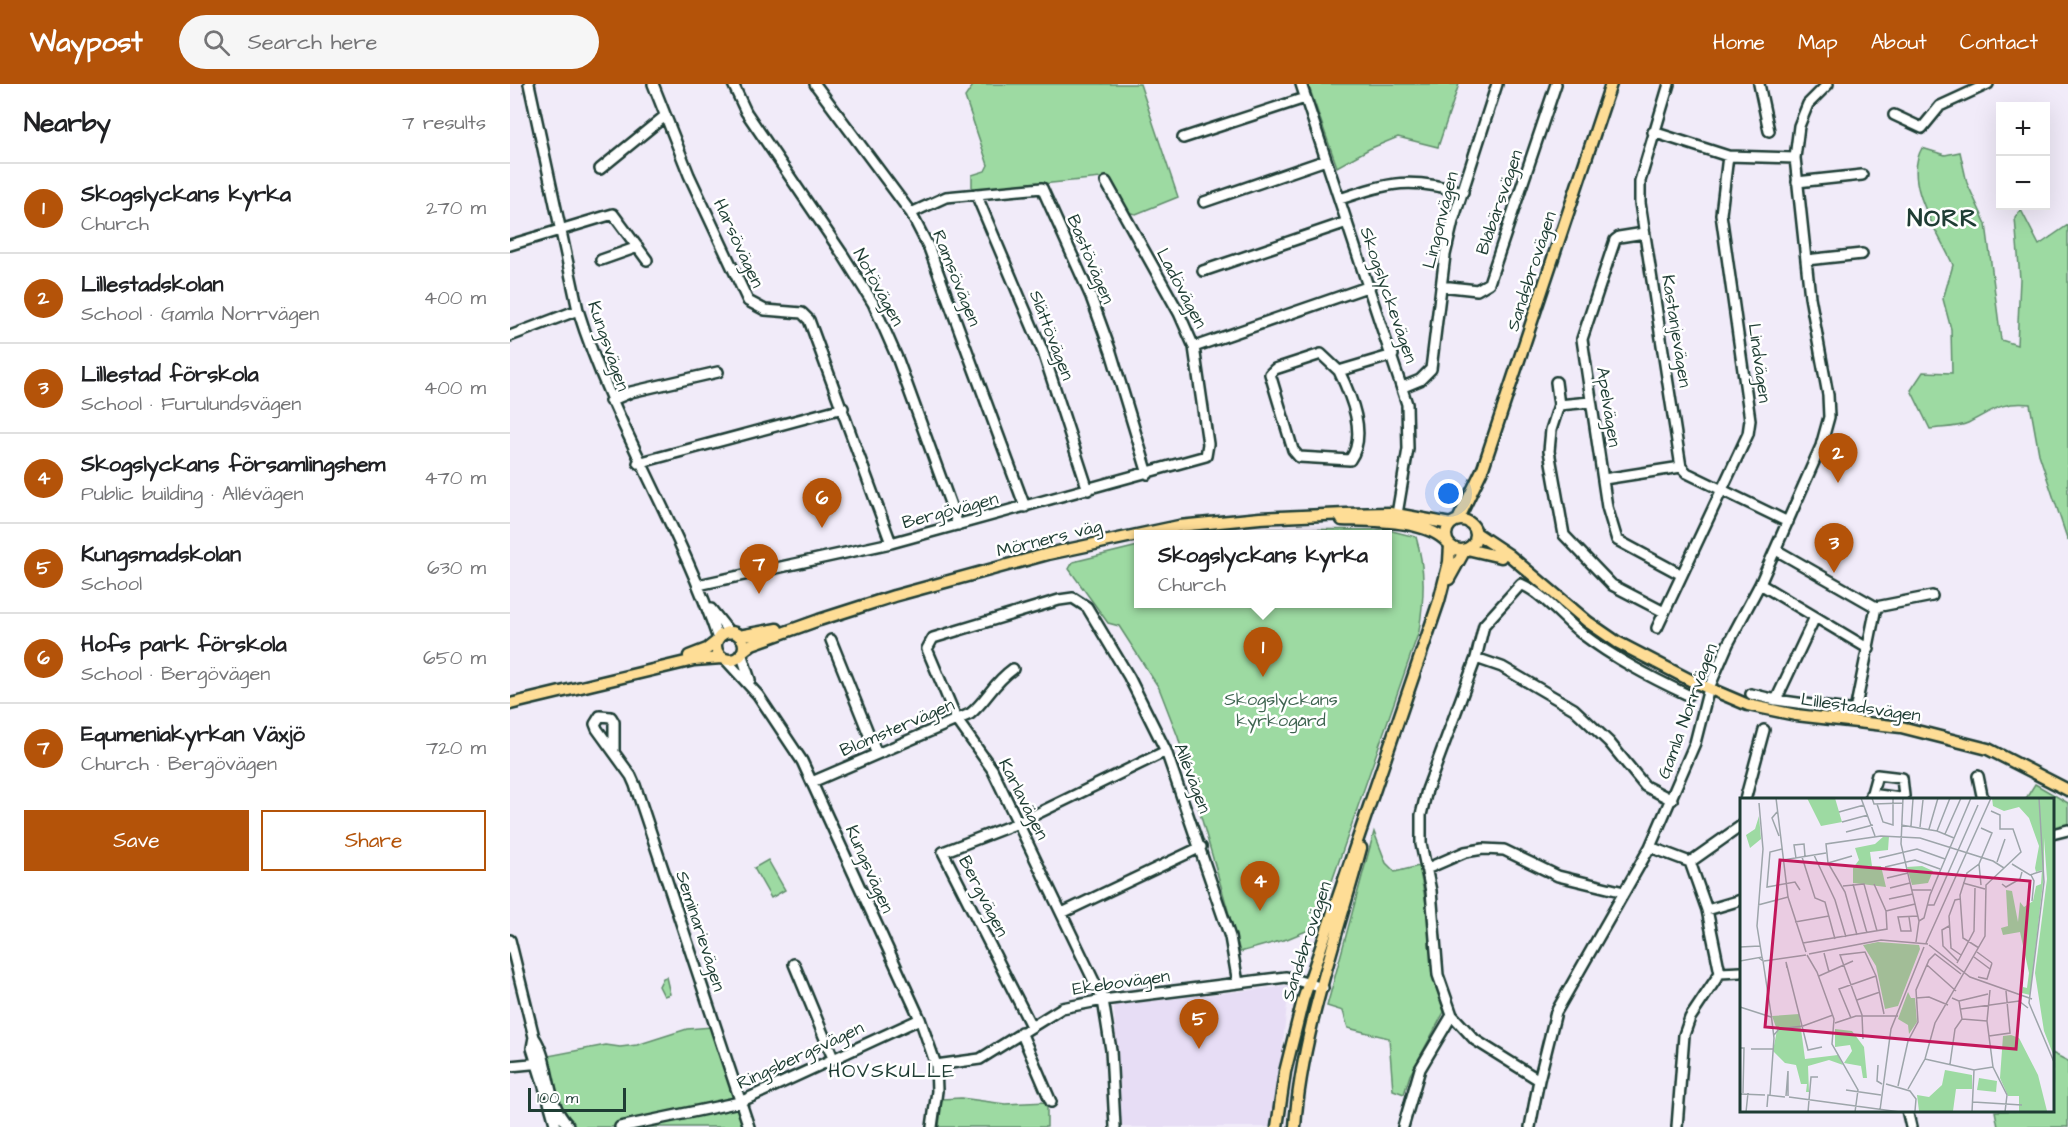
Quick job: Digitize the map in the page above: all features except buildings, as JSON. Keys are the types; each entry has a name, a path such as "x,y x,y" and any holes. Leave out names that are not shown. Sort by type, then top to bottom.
{"main road":[{"name":"Sandsbrovägen","path":"1474,530 1474,507 1483,468 1611,84"},
{"name":"Sandsbrovägen","path":"1454,522 1483,468"},
{"name":"Mörners väg","path":"1159,530 1179,526 1294,517 1396,518 1454,522"},
{"name":"Mörners väg","path":"1396,518 1436,534 1449,544"},
{"path":"1466,521 1474,530 1474,541 1466,549 1456,549 1449,544 1446,532 1454,522 1466,521"},
{"name":"Lillestadsvägen","path":"1474,530 1523,566 1588,622 1649,660 1709,688 1748,705 1777,711 1901,727 1988,749 2068,790"},
{"name":"Mörners väg","path":"742,652 752,644 819,620 991,569 1134,535"},
{"name":"Sandsbrovägen","path":"1277,1127 1290,1046 1439,601 1447,573 1449,544"},
{"name":"Sandsbrovägen","path":"1439,601 1466,549"},
{"name":"Lillestadsvägen","path":"1466,549 1486,551 1523,566"},
{"name":"Mörners väg","path":"734,634 819,620"},
{"path":"510,704 638,674 709,657 735,659 742,652 743,642 734,634 718,640 707,649 638,674"},
{"path":"718,640 716,650 724,659"},
{"path":"510,699 548,695"},
{"name":"Sandsbrovägen","path":"1295,1127 1300,1084 1323,988 1382,770"}],"street":[{"name":"Kungsvägen","path":"531,84 578,310 610,401 698,585 718,640"},
{"name":"Harsövägen","path":"653,84 665,116 748,301 765,310 807,315 891,543"},
{"name":"Notövägen","path":"733,84 746,112 873,303 898,360 958,525"},
{"name":"Ramsövägen","path":"815,84 911,213 941,277 1025,507"},
{"name":"Skogslyckevägen","path":"1301,84 1403,387 1409,439 1396,518"},
{"name":"Lingonvägen","path":"1403,387 1420,380 1431,369 1445,255 1497,84"},
{"name":"Blåbärsvägen","path":"1441,286 1477,290 1489,283 1556,84"},
{"name":"Kastanjevägen","path":"1669,84 1640,181 1644,233 1681,467"},
{"path":"1759,84 1769,131"},
{"name":"Gamla Norrvägen","path":"1530,1127 1556,1012 1650,847 1695,743 1709,688 1728,644 1776,550 1821,446 1829,417 1828,395 1810,297 1795,158 1799,126 1808,104 1828,84"},
{"path":"1894,115 1922,128 1940,106 1988,84"},
{"path":"1183,138 1305,98"},
{"path":"600,169 665,116"},
{"path":"1653,132 1728,156 1795,158"},
{"name":"Lindvägen","path":"1657,628 1748,434 1750,410 1721,214 1728,156"},
{"path":"1204,202 1326,160"},
{"path":"1797,182 1862,175"},
{"path":"1340,199 1382,184 1405,181 1433,183 1463,192"},
{"name":"Ladövägen","path":"1106,182 1173,303 1194,347 1208,454"},
{"name":"Bastövägen","path":"911,213 946,197 1042,188 1091,297 1111,352 1148,474"},
{"name":"Slättövägen","path":"976,194 1043,352 1088,490"},
{"path":"510,245 613,214 647,260"},
{"path":"1203,270 1347,222"},
{"name":"Apelvägen","path":"1644,233 1619,237 1615,240 1582,339 1607,507 1617,540 1682,575"},
{"path":"601,260 638,248"},
{"path":"1806,260 1862,254"},
{"path":"1194,347 1370,286"},
{"path":"510,336 578,310"},
{"path":"1321,354 1339,371 1353,404 1358,432 1355,453 1350,460 1299,457 1293,450 1270,374 1275,369 1321,354"},
{"path":"1339,371 1392,355"},
{"path":"610,401 631,392 718,372"},
{"path":"1556,382 1559,405 1551,430 1549,451 1564,535 1612,585 1664,612"},
{"path":"1559,405 1590,402"},
{"path":"639,462 843,408"},
{"name":"Bergövägen","path":"698,585 891,543 1199,460 1208,454"},
{"path":"1604,479 1681,467 1788,522"},
{"path":"1776,550 1876,607 1932,596"},
{"path":"1539,1080 1475,1040 1452,1014 1438,975 1421,844 1421,815 1427,790 1476,658 1485,625 1521,584 1554,607 1579,631 1615,659 1688,695"},
{"path":"1760,584 1869,649 1876,607"},
{"name":"Karlavägen","path":"1080,600 1073,598 1059,600 933,638 927,649 957,720 992,769 1103,1000 1111,1050 1115,1127"},
{"name":"Allévägen","path":"1080,600 1087,607 1129,677 1166,751 1201,847 1230,937 1238,983"},
{"name":"Kungsvägen","path":"706,603 734,634"},
{"path":"1776,700 1815,617"},
{"path":"831,640 876,753"},
{"name":"Lillestadsvägen","path":"1751,694 1776,700 1855,711 1869,649"},
{"name":"Kungsvägen","path":"742,652 747,674 758,695 790,741 812,782 920,1019 936,1065 937,1091 932,1127"},
{"path":"1476,658 1502,667 1574,709 1609,742 1644,786 1672,800"},
{"name":"Kungsvägen","path":"724,659 758,695"},
{"path":"1642,673 1649,660"},
{"name":"Blomstervägen","path":"812,782 957,720 978,707 996,681 1013,669"},
{"path":"1746,798 1764,730"},
{"name":"Seminarievägen","path":"614,750 635,785 749,1127"},
{"path":"1018,823 1166,751"},
{"path":"1978,776 1983,798"},
{"name":"Bergvägen","path":"1018,823 943,852 1031,1026"},
{"path":"1690,862 1740,826"},
{"path":"2053,834 2068,830"},
{"path":"1062,913 1201,847"},
{"path":"1650,847 1690,862 1707,910 1720,973 1690,1018 1683,1035 1677,1127"},
{"path":"1426,869 1465,852 1483,849 1504,850 1558,876 1624,892"},
{"path":"1707,910 1740,900"},
{"path":"510,940 539,1060 564,1127"},
{"path":"794,964 833,1058"},
{"path":"1720,973 1740,972"},
{"name":"Ekebovägen","path":"936,1065 980,1059 1062,1008 1103,1000 1286,977 1323,988"},
{"path":"1403,1127 1420,1069 1452,1014"},
{"name":"Ringsbergsvägen","path":"620,1127 740,1102 920,1019"},
{"path":"1021,1032 1052,1102"},
{"path":"514,1065 539,1060"},
{"path":"1907,1112 1911,1127"}],"shaded area":[{"path":"1289,986 1274,1127 1122,1127 1117,1093 1114,1005"}],"green space":[{"path":"974,84 1140,84 1178,197 1136,214 1126,212 1111,183 1101,178 972,191 972,175 985,171 988,165 965,97"},
{"path":"1308,84 1459,84 1438,147 1398,137 1369,149 1337,167"},
{"path":"1922,148 1945,155 1960,152 1967,183 1986,224 2001,340 2017,345 2020,279 2015,218 2021,210 2039,245 2068,225 2068,541 2039,454 2030,404 2011,404 1964,425 1930,429 1911,390 1923,372 1952,373 1951,329 1943,299 1953,265 1924,207 1916,176 1917,162"},
{"name":"Skogslyckans kyrkogård","path":"1268,529 1388,530 1257,530"},
{"name":"Skogslyckans kyrkogård","path":"1392,531 1416,537 1423,573 1419,631 1316,927 1287,939 1240,952 1178,737 1159,688 1119,626 1108,623 1069,569 1073,562 1134,547 1134,608 1392,608"},
{"path":"2035,784 2068,803 2068,827 2053,831 2053,798 2026,798"},
{"path":"1374,832 1386,863 1395,872 1419,866 1426,904 1434,981 1444,1012 1410,1075 1404,1094 1393,1090 1389,1038 1348,1028 1343,1011 1327,1006"},
{"path":"768,860 785,890 771,898 754,868"},
{"path":"666,977 670,994 664,996 659,986"},
{"path":"712,1027 744,1127 573,1127 564,1121 543,1057 606,1045 620,1047 637,1045 687,1029"},
{"path":"2053,1054 2068,1061 2068,1127 1998,1127 1995,1112 2053,1112"},
{"path":"961,1098 1005,1104 1047,1102 1047,1127 939,1127 942,1099"}],"place":[{"name":"Lillestadskolan","path":"1838,483"},
{"name":"Hofs park förskola","path":"822,528"},
{"name":"Lillestad förskola","path":"1834,573"},
{"name":"Equmeniakyrkan Växjö","path":"759,594"},
{"name":"Skogslyckans kyrka","path":"1263,677"},
{"name":"Skogslyckans församlingshem","path":"1260,911"},
{"name":"Kungsmadskolan","path":"1199,1049"}],"district":[{"name":"NORR","path":"1943,218"},
{"name":"HOVSKULLE","path":"892,1070"}]}
